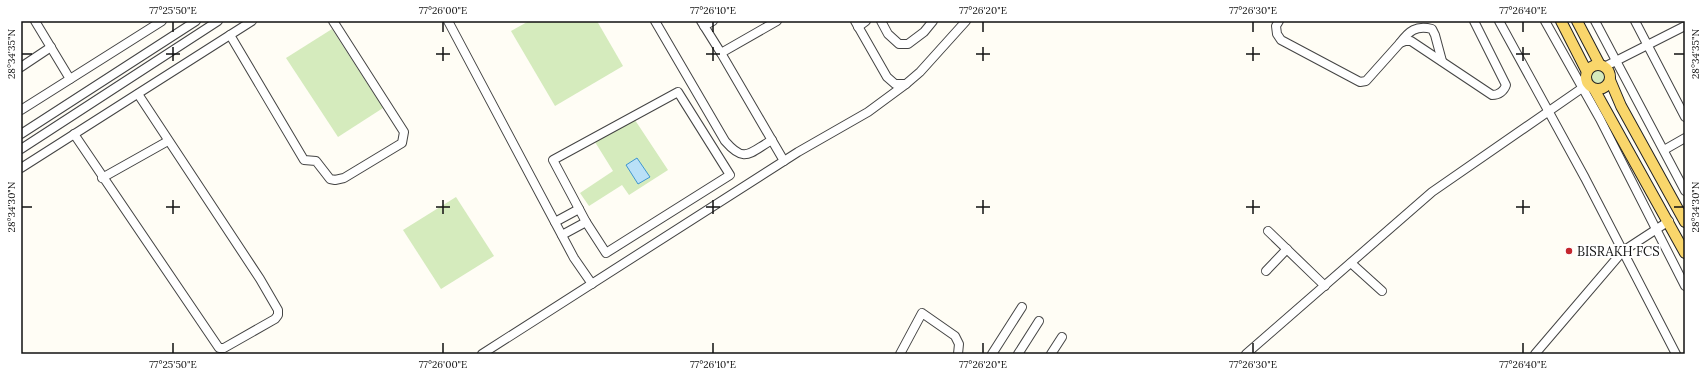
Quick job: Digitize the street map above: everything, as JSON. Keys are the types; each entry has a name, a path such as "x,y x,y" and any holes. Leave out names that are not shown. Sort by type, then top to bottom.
{"main road":[{"path":"1561,21 1587,72 1586,80 1588,87 1669,222 1685,253"},
{"path":"1578,21 1602,66 1609,73 1610,80 1621,106 1685,222"},
{"path":"1587,72 1593,66 1602,66"},
{"path":"1588,87 1602,89 1606,87 1610,80"}],"street":[{"path":"35,21 70,79"},
{"path":"21,110 162,21"},
{"path":"21,134 196,21"},
{"path":"21,149 218,21"},
{"path":"21,168 252,21"},
{"path":"230,35 304,160 316,161 330,179 335,180 344,178 402,143 404,132 333,21"},
{"path":"448,21 574,258 592,284"},
{"path":"655,21 724,141 733,151 738,154 745,155 772,140"},
{"path":"713,21 703,24 784,161"},
{"path":"720,53 777,21"},
{"path":"866,21 856,24 887,77 895,84 906,84"},
{"path":"880,21 888,34 899,44 908,44 924,32 933,21"},
{"path":"482,354 784,161 868,112 920,72 966,21"},
{"path":"1279,21 1276,26 1277,34 1281,40 1360,82 1366,81 1413,30 1422,27 1432,29 1442,61"},
{"path":"1400,43 1411,41 1492,95 1497,95 1504,90 1506,85 1474,21"},
{"path":"1499,21 1549,111 1676,354"},
{"path":"1545,21 1588,87 1600,119 1685,286"},
{"path":"1595,21 1685,191"},
{"path":"1634,21 1685,116"},
{"path":"1602,66 1616,61 1685,26"},
{"path":"21,67 51,47"},
{"path":"1246,354 1326,286 1432,192 1549,111 1588,87"},
{"path":"678,92 730,175 606,253 586,222 553,160 678,92"},
{"path":"74,134 102,178 219,348 224,348 275,319 278,315 278,310 260,279 138,94"},
{"path":"1664,150 1685,138"},
{"path":"102,178 168,141"},
{"path":"555,222 579,209"},
{"path":"562,235 586,222"},
{"path":"1535,354 1623,251 1669,222"},
{"path":"1268,231 1326,286"},
{"path":"1266,271 1287,249"},
{"path":"1352,263 1382,291"},
{"path":"992,354 1022,307"},
{"path":"900,354 922,314 955,336 959,344 958,354"},
{"path":"1018,354 1039,321"},
{"path":"1051,354 1062,337"}],"green space":[{"path":"529,21 597,21 623,66 555,106 511,31"},
{"path":"332,29 383,108 338,137 286,58"},
{"path":"1598,67 1605,70 1608,77 1605,84 1598,87 1591,84 1588,77 1591,70"},
{"path":"633,117 668,170 629,195 622,185 589,206 580,193 613,171 595,142"},
{"path":"456,197 494,256 441,289 403,230"}],"water":[{"path":"637,158 650,177 638,184 626,165"}],"place":[{"name":"BISRAKH FCS","path":"1569,251"}]}
